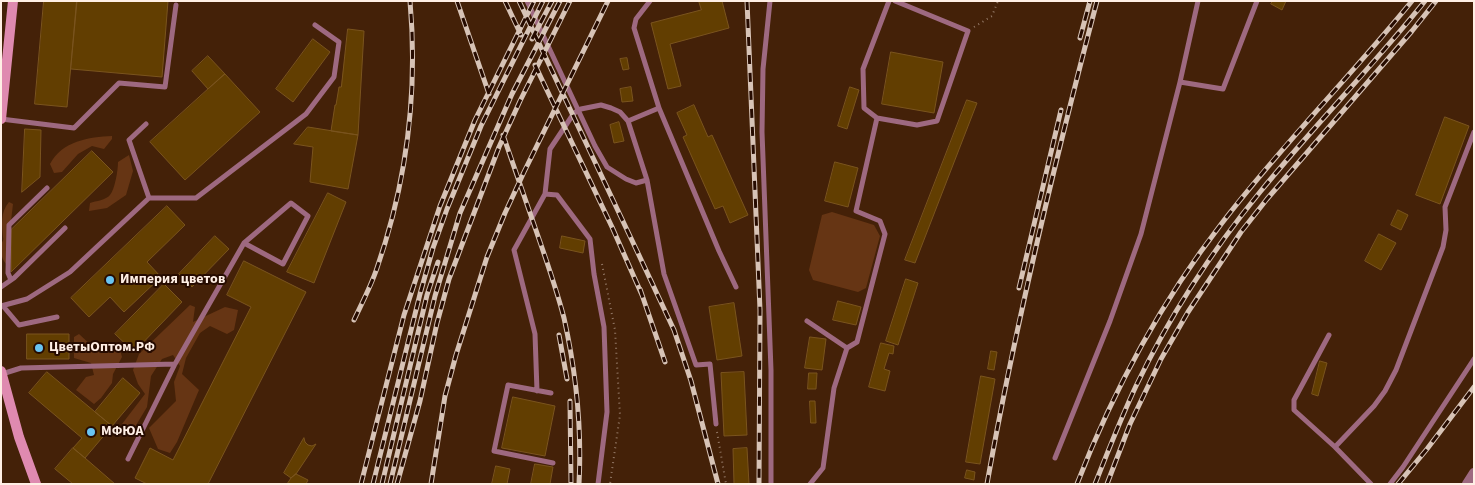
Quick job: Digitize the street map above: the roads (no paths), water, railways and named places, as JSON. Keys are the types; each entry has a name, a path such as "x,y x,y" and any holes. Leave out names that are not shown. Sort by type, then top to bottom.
{"main road":[{"path":"1,119 13,1"},
{"path":"2,372 19,437 36,484"}],"street":[{"path":"1467,484 1474,473"}],"lane":[{"path":"527,1 595,146 607,167 626,180 636,183 647,180"},
{"path":"650,1 636,19 634,28 659,108 736,287"},
{"path":"770,1 763,69 762,132 771,370 771,484"},
{"path":"889,1 863,69 864,108 877,118 917,126 937,120 968,31 896,1"},
{"path":"1055,458 1110,321 1141,234 1180,82 1198,1"},
{"path":"1180,82 1223,89 1257,1"},
{"path":"1,119 74,128 119,83 165,88 176,5"},
{"path":"57,316 19,325 2,306 29,298 70,272 149,198 196,198 306,114 334,77 339,42 315,25"},
{"path":"537,391 535,334 514,250 544,194 550,149 574,113 581,109 601,106 620,112 628,121 647,180 664,274 696,365 710,364 716,424"},
{"path":"628,121 659,108"},
{"path":"810,484 823,468 834,388 848,348 857,342 886,234 880,221 856,211 877,118"},
{"path":"146,124 129,140 149,198"},
{"path":"1335,447 1374,406 1396,370 1443,247 1446,230 1445,207 1474,132"},
{"path":"11,280 8,273 9,225 47,188"},
{"path":"544,194 557,196 590,239 594,274 604,327 607,412 598,484"},
{"path":"128,459 175,364 244,243 291,203 308,216 284,264 244,243"},
{"path":"1,287 11,280 65,228"},
{"path":"807,321 848,348"},
{"path":"1329,335 1294,400 1294,410 1335,447 1371,484"},
{"path":"1390,484 1474,358"},
{"path":"2,372 21,368 175,364"},
{"path":"551,393 508,385 494,451 552,463"}],"railway":[{"path":"354,320 377,268 396,202 403,169 411,103 412,35 410,1"},
{"path":"457,1 489,94"},
{"path":"505,1 521,35"},
{"path":"519,1 674,330 691,381 718,484"},
{"path":"361,484 404,315 440,206 475,120 534,1"},
{"path":"373,484 433,248 481,126 543,1"},
{"path":"532,39 552,1"},
{"path":"390,484 435,296 460,213 512,94 560,1"},
{"path":"397,484 420,401 449,279 499,147 570,1"},
{"path":"431,484 445,396 487,257 524,172 608,1"},
{"path":"747,1 760,310 759,484"},
{"path":"1080,38 1090,1"},
{"path":"987,484 998,423 1037,241 1097,1"},
{"path":"1077,484 1106,415 1140,348 1200,253 1245,194 1412,1"},
{"path":"1095,484 1125,410 1149,360 1177,310 1208,262 1260,192 1425,1"},
{"path":"1107,484 1130,424 1161,359 1188,312 1241,232 1436,1"},
{"path":"535,65 642,295"},
{"path":"1019,288 1061,110"},
{"path":"503,135 549,268 564,318 577,400 580,442 579,484"},
{"path":"382,484 427,295 438,262"},
{"path":"640,289 665,362"},
{"path":"559,335 567,379"},
{"path":"1398,484 1474,387"},
{"path":"570,401 571,484"}],"place":[{"name":"Империя цветов","path":"110,280"},
{"name":"ЦветыОптом.РФ","path":"39,348"},
{"name":"МФЮА","path":"91,432"}]}
